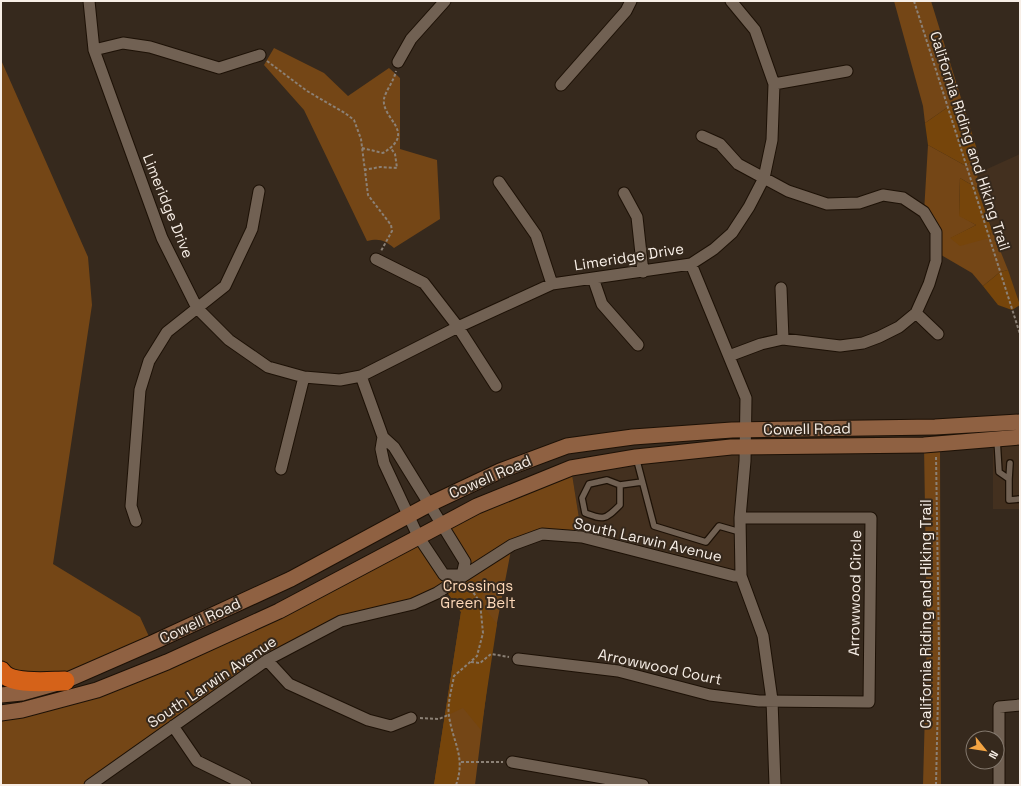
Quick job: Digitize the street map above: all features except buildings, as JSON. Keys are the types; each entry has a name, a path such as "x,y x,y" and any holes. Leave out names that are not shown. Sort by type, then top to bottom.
{"highway":[{"path":"1,671 11,678 26,681 65,681"}],"street":[{"name":"Limeridge Drive","path":"89,1 94,50 162,238 197,308 229,340 268,367 304,377 340,380 361,376 458,327 552,284 692,264 714,249 732,233 749,207 764,178 772,140 774,84 755,30 731,1"},
{"path":"398,62 411,39 445,1"},
{"path":"561,85 626,11 632,1"},
{"path":"94,50 123,43 143,46 219,68 260,55"},
{"path":"774,84 847,71"},
{"path":"702,136 720,144 738,164 788,191 827,204 859,203 883,195 903,198 924,212 936,232 936,261 929,284 916,313 898,327 863,343 840,346 783,339 761,344 729,356"},
{"path":"499,182 536,235 552,284"},
{"path":"136,522 131,506 140,390 149,361 167,332 225,286 252,229 259,191"},
{"path":"624,193 637,217 643,272"},
{"path":"376,259 424,283 458,327 496,386"},
{"path":"692,264 746,398 746,447 740,518 741,576 763,636 772,700 775,785"},
{"path":"593,278 602,304 638,345"},
{"path":"781,288 783,339"},
{"path":"916,313 938,334"},
{"path":"361,376 383,437 394,447 465,562 462,575 444,575 418,536 384,462 381,449 383,437"},
{"path":"281,469 304,377"},
{"name":"Cowell Road","path":"1,695 22,693 65,681 152,643 291,579 430,504 500,471 567,446 634,437 746,430 935,427 1020,422"},
{"name":"Cowell Road","path":"1,713 22,710 97,690 167,662 279,611 442,523 477,506 571,468 636,457 746,447 924,445 1020,437"},
{"name":"Arrowwood Circle","path":"740,518 871,518 869,702 772,700"},
{"name":"South Larwin Avenue","path":"90,785 267,660 341,621 413,604 437,593 462,575 512,544 542,534 582,537 734,576 741,576"},
{"name":"Arrowwood Court","path":"518,659 618,671 710,695 759,701 772,700"},
{"path":"267,660 289,684 368,720 391,726 411,718"},
{"path":"1000,785 999,707 1020,705"},
{"path":"173,726 197,762 246,785"},
{"path":"512,762 643,785"}],"lane":[{"path":"997,439 999,472 1009,479"},
{"path":"636,457 654,526 706,542 719,526 740,532"},
{"path":"1010,463 1009,500 1020,499"},
{"path":"620,485 620,505 608,518 600,518 585,513 582,498 589,484 607,480 620,485 642,482"}],"path":[{"name":"California Riding and Hiking Trail","path":"914,1 1020,334"},
{"path":"260,55 307,91 345,113 354,120 360,133 368,195 392,225 392,231 376,259"},
{"path":"362,148 383,153 396,140 398,129 384,106 384,100 394,81 398,62"},
{"path":"364,170 380,167 397,168 395,154 390,147"},
{"name":"California Riding and Hiking Trail","path":"936,444 939,653 936,785"},
{"path":"456,785 460,773 461,762 448,715 454,676 477,656 483,633 480,602 462,575"},
{"path":"470,662 480,663 491,654 518,659"},
{"path":"411,718 439,719 448,715"},
{"path":"461,762 512,762"}],"shaded area":[{"path":"1020,154 1020,305 977,188 976,174"},
{"path":"1020,437 1020,509 993,509 993,439"},
{"path":"746,447 741,576 582,537 571,468"}],"green space":[{"path":"894,1 931,1 961,98 925,123 923,106"},
{"path":"274,48 324,73 348,96 389,68 400,78 400,149 437,160 440,219 394,248 382,240 367,241 304,110 264,65"},
{"path":"1,60 88,257 92,305 53,564 140,617 152,643 65,681 1,671"},
{"path":"961,98 978,153 966,166 928,145 925,123"},
{"path":"928,145 966,166 978,153 977,188 960,178 959,215 976,225 951,238 989,238 992,230 1008,270 1000,272 983,286 972,273 936,252 924,212"},
{"path":"960,178 977,188 992,230 989,238 960,246 950,238 976,225 959,216"},
{"path":"1008,270 1020,305 1012,310 998,305 983,286 1000,272"},
{"path":"940,444 941,785 923,785 927,636 924,445"},
{"path":"571,468 582,537 542,534 512,545 491,654 475,785 434,785 461,612 444,588 437,593 341,621 267,660 90,785 1,785 1,713 97,690 418,536 444,575 462,575 465,562 442,523"},
{"name":"Crossings Green Belt","path":"462,575 486,585 480,602 497,624 481,730 463,708 448,715 458,750 460,767 459,776 456,785 434,785 461,612 444,587"}]}
